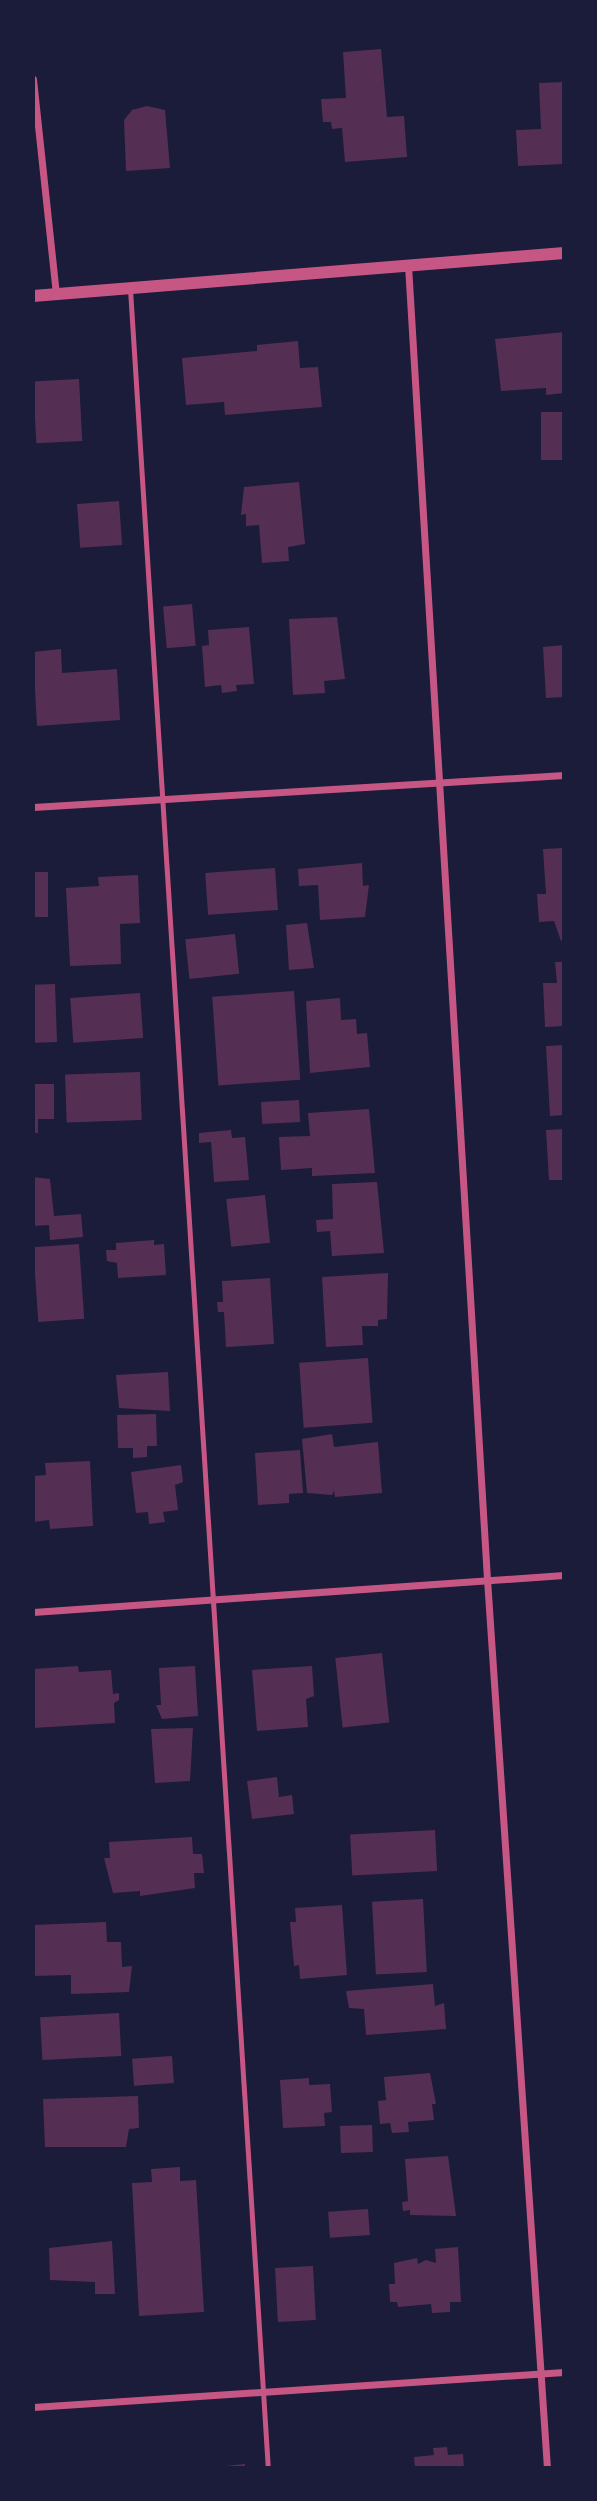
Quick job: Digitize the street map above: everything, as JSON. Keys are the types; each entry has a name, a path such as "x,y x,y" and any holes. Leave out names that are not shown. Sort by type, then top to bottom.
{"street":[{"path":"33,79 56,294"},
{"path":"33,296 564,253"},
{"path":"408,265 487,1579 547,2468"},
{"path":"33,807 161,802 564,775"},
{"path":"33,1612 564,1575"},
{"path":"33,2407 564,2372"}],"lane":[{"path":"130,289 210,1600 268,2468"}],"building":[{"path":"381,49 387,117 404,116 407,157 345,162 342,128 332,129 331,122 323,122 321,99 346,98 343,52"},
{"path":"564,82 564,164 518,166 516,130 541,129 539,83"},
{"path":"147,106 165,110 170,168 126,171 124,120 132,110"},
{"path":"564,332 564,393 546,395 546,388 501,391 495,339"},
{"path":"298,341 300,368 318,367 322,407 225,415 224,402 186,405 182,358 257,351 257,345"},
{"path":"79,379 82,441 36,443 33,381"},
{"path":"541,412 564,412 564,460 541,460"},
{"path":"299,482 305,544 288,547 289,561 262,563 259,525 246,526 246,514 241,515 244,487"},
{"path":"119,501 122,545 80,548 77,504"},
{"path":"192,604 196,646 167,648 163,607"},
{"path":"337,617 345,679 324,681 325,693 293,695 289,619"},
{"path":"249,627 254,684 236,685 237,691 222,693 221,685 205,687 202,646 209,645 208,630"},
{"path":"564,645 564,697 546,698 543,647"},
{"path":"61,649 62,673 117,669 120,720 37,726 33,652"},
{"path":"564,848 564,941 561,941 554,921 539,922 537,894 546,894 543,849"},
{"path":"362,863 363,886 369,885 365,917 320,920 318,885 299,886 298,869"},
{"path":"275,868 278,910 208,915 205,873"},
{"path":"33,872 48,872 48,917 33,917"},
{"path":"138,875 140,923 120,924 121,964 70,966 66,888 99,886 98,877"},
{"path":"307,923 314,968 289,970 286,925"},
{"path":"235,934 239,974 189,979 185,939"},
{"path":"555,962 564,962 564,1026 545,1027 543,983 557,983"},
{"path":"55,984 57,1042 35,1043 33,985"},
{"path":"294,991 300,1080 218,1086 212,997"},
{"path":"140,993 143,1038 73,1043 70,998"},
{"path":"340,998 341,1020 356,1019 357,1034 367,1033 370,1067 310,1073 306,1001"},
{"path":"564,1045 564,1115 550,1116 546,1046"},
{"path":"140,1072 142,1120 67,1123 65,1075"},
{"path":"33,1084 54,1084 54,1119 38,1119 38,1133 33,1133"},
{"path":"299,1100 300,1122 262,1124 261,1102"},
{"path":"369,1109 375,1173 312,1176 312,1168 281,1170 279,1137 310,1136 308,1113"},
{"path":"564,1129 564,1180 549,1180 546,1130"},
{"path":"231,1130 232,1138 245,1137 249,1180 214,1182 211,1142 199,1143 199,1133"},
{"path":"33,1177 50,1179 54,1216 81,1214 83,1237 50,1240 49,1225 33,1226"},
{"path":"377,1182 384,1253 332,1256 330,1231 317,1232 316,1220 333,1219 332,1184"},
{"path":"265,1195 270,1243 231,1247 226,1199"},
{"path":"154,1240 154,1245 164,1244 166,1275 118,1278 117,1263 107,1261 106,1250 116,1250 116,1243"},
{"path":"79,1244 84,1319 38,1322 33,1247"},
{"path":"388,1273 387,1319 378,1320 378,1326 362,1326 363,1345 326,1347 322,1277"},
{"path":"270,1278 274,1344 226,1347 224,1312 218,1312 217,1302 223,1302 222,1281"},
{"path":"368,1358 373,1423 304,1428 299,1363"},
{"path":"168,1372 170,1411 119,1408 116,1375"},
{"path":"156,1414 157,1446 147,1446 147,1457 133,1458 133,1448 118,1448 117,1415"},
{"path":"332,1434 334,1447 378,1442 382,1493 335,1497 334,1491 332,1495 307,1493 302,1439"},
{"path":"300,1450 303,1493 289,1494 289,1503 258,1505 255,1453"},
{"path":"90,1461 93,1526 50,1529 49,1520 33,1522 33,1476 46,1475 45,1463"},
{"path":"181,1465 183,1482 175,1485 178,1510 163,1512 165,1522 149,1524 148,1512 136,1513 131,1472"},
{"path":"382,1653 389,1723 343,1728 335,1658"},
{"path":"78,1666 79,1672 111,1670 113,1694 119,1693 119,1700 114,1703 115,1723 33,1728 33,1669"},
{"path":"195,1666 198,1716 162,1719 156,1705 161,1705 159,1668"},
{"path":"312,1666 314,1696 306,1699 308,1727 257,1731 252,1670"},
{"path":"193,1728 190,1781 155,1783 151,1729"},
{"path":"277,1777 279,1797 292,1795 294,1814 252,1819 247,1781"},
{"path":"435,1830 437,1871 352,1875 350,1834"},
{"path":"192,1837 193,1854 202,1854 204,1873 194,1873 195,1888 140,1896 140,1891 113,1893 104,1858 110,1858 109,1842"},
{"path":"423,1899 427,1972 376,1975 372,1902"},
{"path":"342,1905 347,1975 300,1979 299,1965 294,1966 290,1922 296,1922 295,1908"},
{"path":"106,1922 107,1942 121,1942 122,1967 132,1966 129,1992 71,1994 71,1975 33,1976 33,1925"},
{"path":"433,1984 435,2006 444,2003 446,2029 366,2035 364,2009 349,2008 346,1991"},
{"path":"119,2013 121,2056 42,2060 40,2017"},
{"path":"172,2056 174,2083 134,2086 132,2059"},
{"path":"430,2073 436,2104 432,2104 434,2120 408,2122 409,2132 392,2133 390,2123 380,2124 378,2101 386,2100 384,2077"},
{"path":"309,2078 309,2085 330,2084 332,2112 324,2113 325,2126 283,2128 280,2080"},
{"path":"138,2096 139,2128 129,2129 126,2147 45,2147 43,2099"},
{"path":"372,2125 373,2152 341,2153 340,2126"},
{"path":"448,2156 456,2216 410,2215 410,2210 403,2211 402,2202 408,2201 405,2159"},
{"path":"180,2167 180,2181 196,2180 204,2312 139,2316 132,2183 152,2182 151,2169"},
{"path":"368,2209 370,2235 330,2238 328,2212"},
{"path":"112,2241 115,2294 95,2294 95,2282 50,2280 49,2248"},
{"path":"458,2247 461,2302 450,2302 450,2312 432,2313 431,2304 398,2307 397,2302 390,2302 389,2284 395,2284 394,2263 417,2258 418,2264 426,2260 436,2263 435,2249"},
{"path":"313,2266 316,2320 278,2322 275,2268"},
{"path":"447,2447 448,2455 463,2454 464,2468 415,2468 414,2457 434,2455 433,2448"},
{"path":"245,2464 245,2468 225,2468 225,2466"}]}
